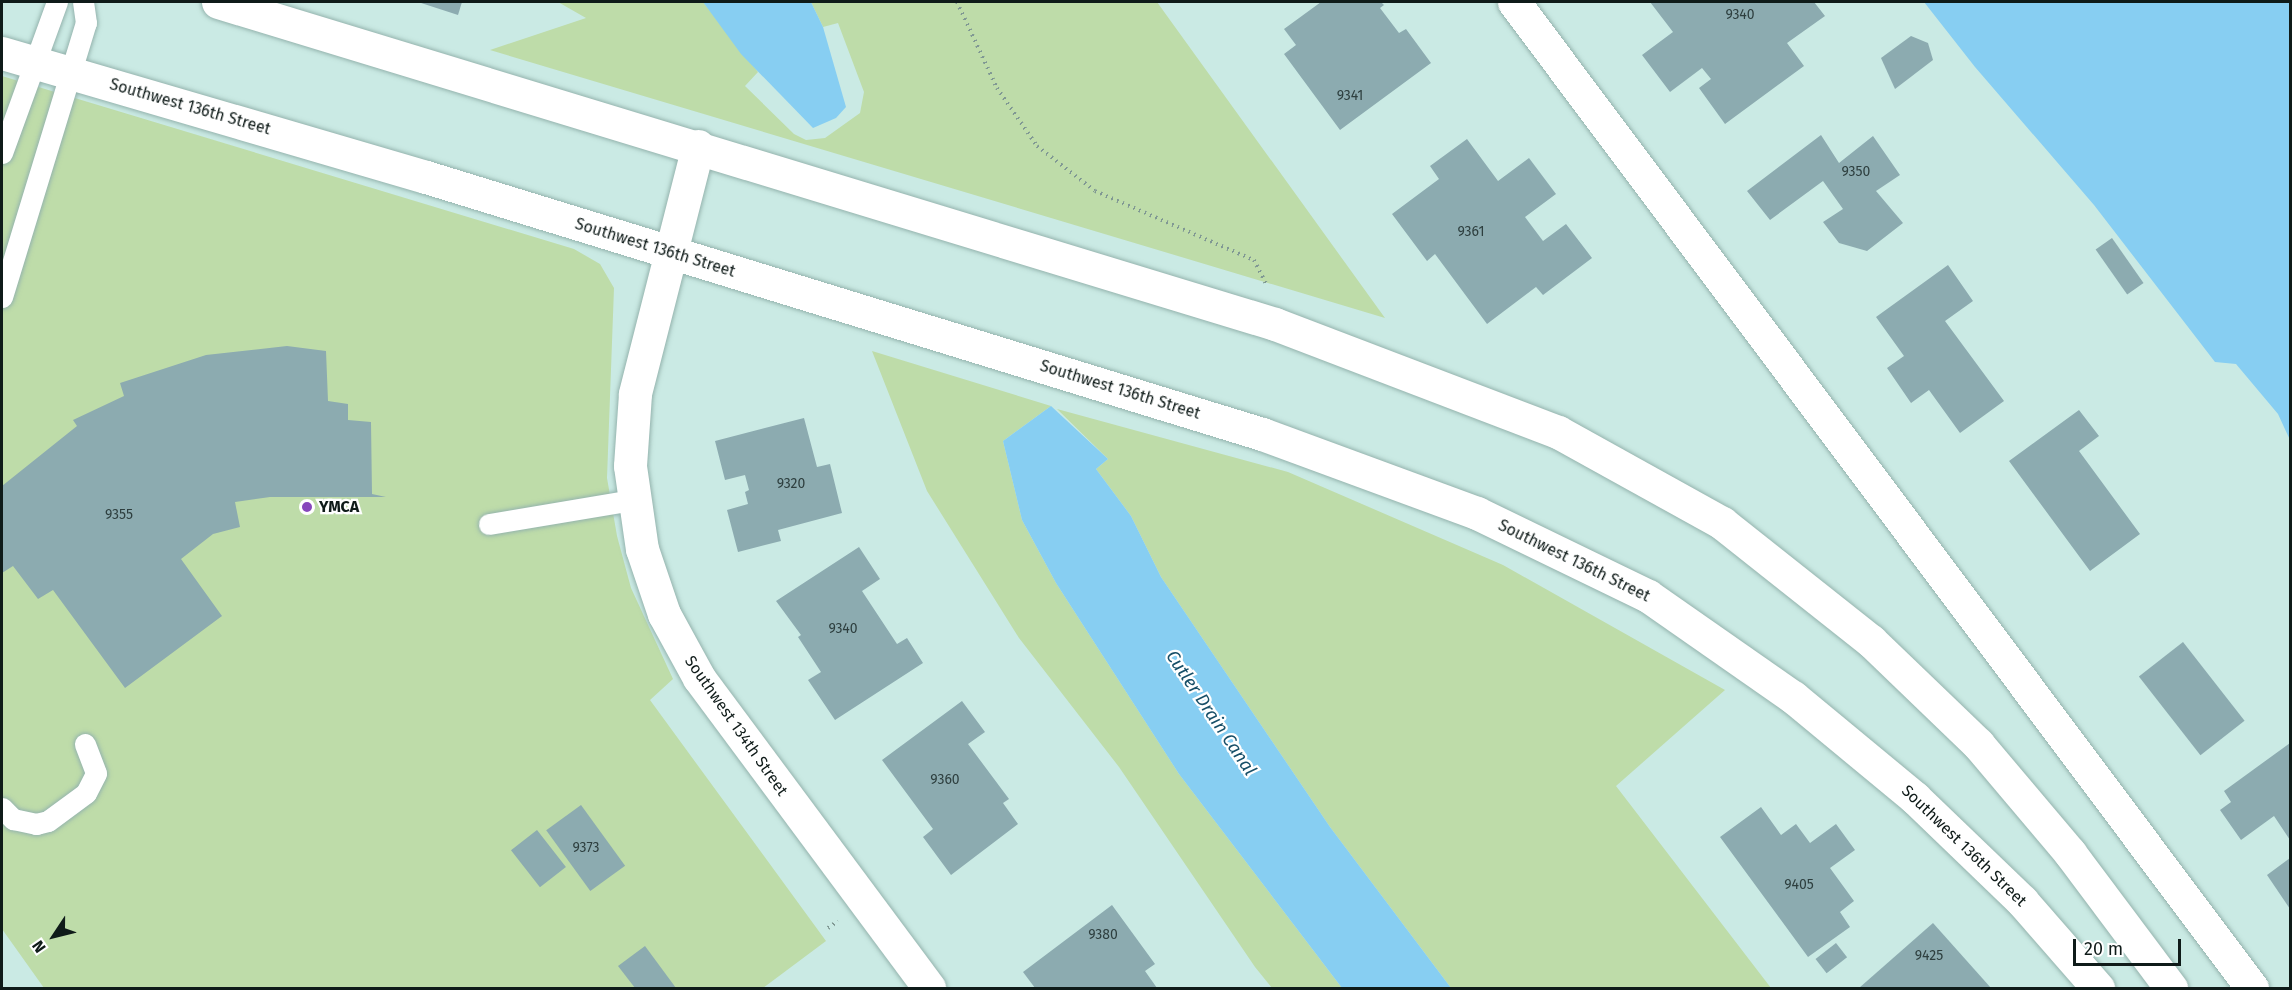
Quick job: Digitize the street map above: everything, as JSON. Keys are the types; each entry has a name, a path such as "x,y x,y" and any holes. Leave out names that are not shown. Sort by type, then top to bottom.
{"street":[{"path":"218,2 698,146 1275,324 1558,432 1722,524 1871,641 1978,744 2070,853 2171,988"},
{"path":"1514,2 2252,988"},
{"name":"Southwest 136th Street","path":"2,53 1262,434 1477,513 1648,596 1793,697 1915,798 2022,901 2098,988"},
{"name":"Southwest 134th Street","path":"698,146 668,253 635,393 630,438 633,500 647,570 686,657 928,988"}],"lane":[{"path":"2,153 57,2"},
{"path":"2,297 86,23 83,2"},
{"path":"489,524 633,500"},
{"path":"2,808 13,819 36,824 48,821 86,793 96,773 85,744"}],"path":[{"path":"957,2 997,88 1037,146 1095,191 1254,260 1265,275 1266,291"}],"green space":[{"path":"558,2 703,2 758,72 745,86 794,134 806,140 825,138 860,113 864,92 838,23 823,27 811,2 1157,2 1385,318 490,50 586,18"},
{"name":"YMCA","path":"2,76 574,249 600,264 614,288 607,478 617,536 631,588 673,679 650,700 826,941 763,988 44,988 2,929"},
{"path":"872,351 1051,406 1003,441 1022,520 1056,583 1179,774 1342,988 1272,988 1255,967 1119,767 1019,638 927,491"},
{"path":"1057,409 1288,472 1503,565 1725,690 1616,786 1771,988 1451,988 1330,827 1161,577 1131,516 1096,469 1108,459"}],"water":[{"path":"703,2 811,2 823,27 846,107 836,118 813,128 741,54"},
{"path":"1924,2 2290,2 2290,440 2278,414 2236,364 2215,362 2094,205 1975,67"},
{"name":"Cutler Drain Canal","path":"1051,406 1108,459 1096,469 1131,516 1161,577 1330,827 1451,988 1342,988 1179,774 1056,583 1022,520 1003,441"}],"building":[{"path":"418,2 462,2 458,15"},
{"path":"1321,2 1381,2 1384,5 1380,8 1399,33 1406,29 1431,63 1340,130 1284,54 1296,45 1284,29"},
{"path":"1650,2 1814,2 1825,16 1787,43 1804,66 1725,124 1699,88 1711,79 1702,68 1670,92 1642,55 1673,32"},
{"path":"1911,36 1928,43 1933,60 1895,89 1881,58"},
{"path":"1821,135 1839,163 1873,136 1900,175 1876,191 1903,223 1867,251 1839,243 1823,222 1843,209 1823,181 1770,220 1747,191"},
{"path":"1467,139 1498,181 1529,158 1556,194 1525,217 1543,241 1566,224 1592,258 1543,295 1536,287 1487,324 1435,254 1427,261 1392,214 1439,179 1430,166"},
{"path":"2112,238 2144,283 2127,295 2096,249"},
{"path":"1948,265 1973,301 1945,321 2004,401 1960,433 1929,390 1911,403 1887,368 1904,356 1876,317"},
{"path":"287,346 326,351 328,401 348,404 348,420 371,422 372,494 386,497 270,497 235,502 240,527 213,534 181,559 222,616 125,688 53,590 38,599 13,566 2,573 2,486 77,426 73,420 124,396 120,383 206,355"},
{"path":"2079,410 2099,436 2079,451 2140,534 2090,571 2009,461"},
{"path":"804,418 817,467 830,464 842,513 778,530 781,541 738,552 727,510 748,504 745,492 749,490 745,475 725,480 715,441"},
{"path":"859,547 880,579 862,591 897,644 907,638 923,663 835,720 808,680 821,672 798,637 801,635 776,601"},
{"path":"2183,642 2245,721 2200,755 2139,676"},
{"path":"962,701 985,732 968,744 1009,799 1003,803 1018,824 951,875 923,837 933,829 882,760"},
{"path":"2290,743 2290,840 2274,816 2241,840 2220,810 2231,802 2224,791"},
{"path":"581,805 625,866 590,891 546,830"},
{"path":"1761,807 1781,835 1796,824 1810,843 1836,824 1855,850 1830,868 1854,901 1840,912 1850,927 1808,957 1720,837"},
{"path":"537,830 566,867 540,887 511,850"},
{"path":"2290,858 2290,909 2267,875"},
{"path":"1112,905 1155,964 1145,971 1157,988 1035,988 1023,972"},
{"path":"1933,923 1991,988 1859,988"},
{"path":"1836,943 1847,957 1827,973 1816,959"},
{"path":"645,946 676,988 635,988 618,966"}],"place":[{"name":"YMCA","path":"307,507"}]}
